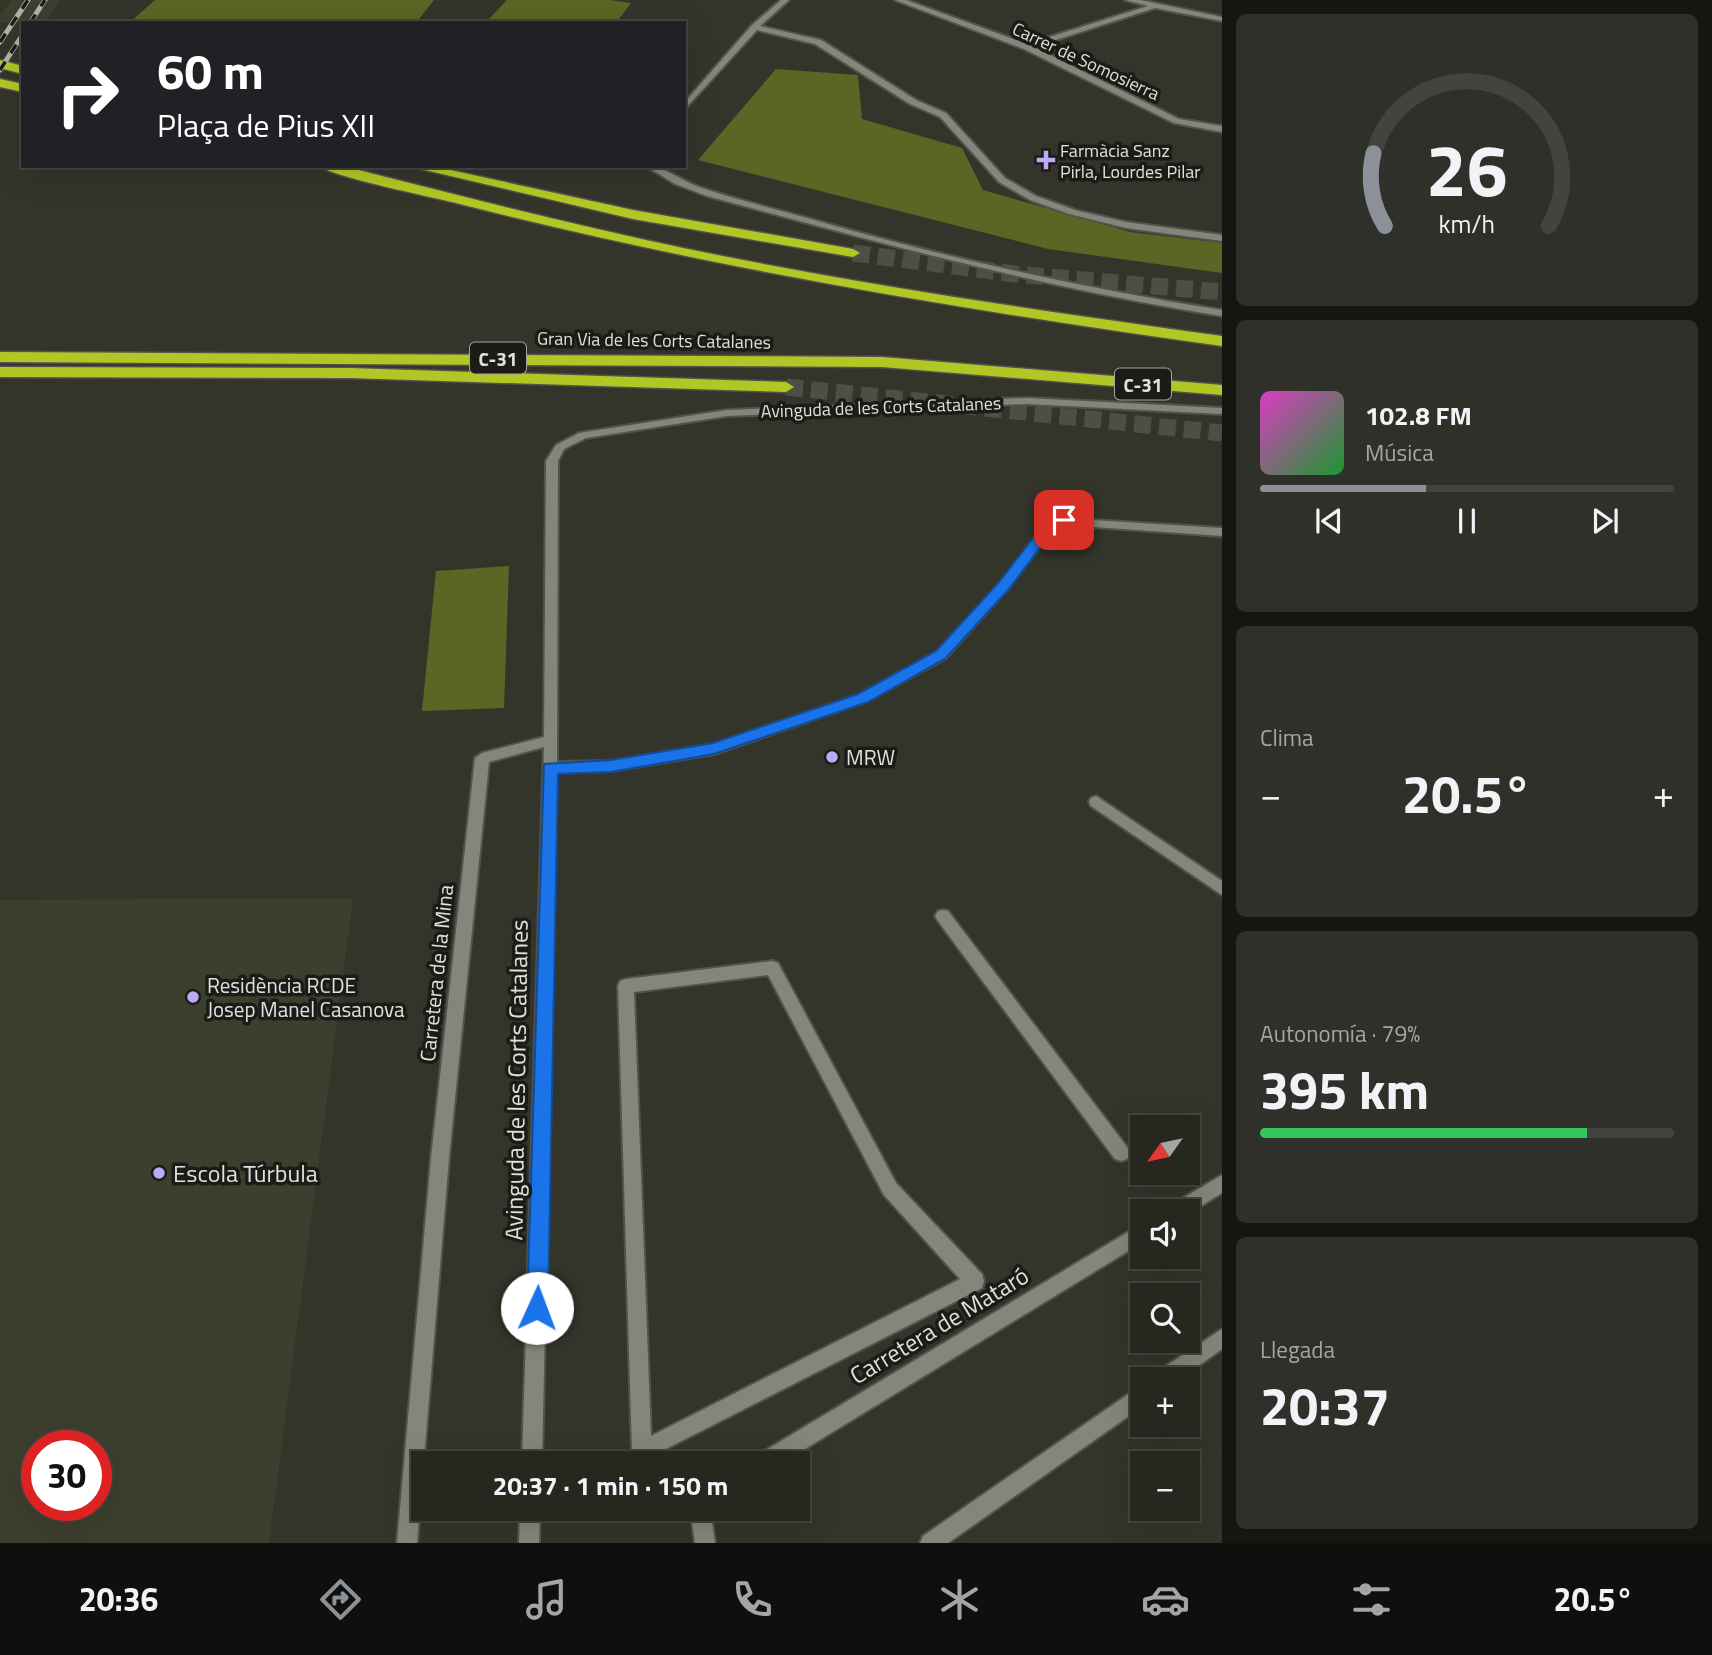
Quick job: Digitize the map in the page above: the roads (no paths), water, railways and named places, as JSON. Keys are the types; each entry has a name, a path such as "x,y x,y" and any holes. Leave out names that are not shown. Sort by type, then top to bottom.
{"highway":[{"path":"0,64 21,69"},
{"path":"0,83 21,88"},
{"path":"335,168 528,217 701,256 917,296 1222,341"},
{"path":"422,168 588,207 749,238 853,253"},
{"path":"125,372 209,356"},
{"name":"Gran Via de les Corts Catalanes","path":"0,357 209,356 882,362 1222,390"},
{"path":"0,375 44,372 486,375 786,387"}],"street":[{"path":"686,106 755,27 785,0"},
{"name":"Carrer de Somosierra","path":"900,0 1027,47 1177,121 1222,129"},
{"path":"1129,0 1152,7 1222,19"},
{"path":"1027,47 1152,7"},
{"path":"755,27 818,42 913,102 943,115 1002,180 1033,198 1072,212 1126,225 1222,238"},
{"path":"652,168 693,187 866,239 1009,275 1122,299 1222,313"},
{"name":"Avinguda de les Corts Catalanes","path":"532,1451 551,740 552,461 561,447 583,435 727,413 1027,401 1222,411"},
{"path":"550,768 611,766 714,748 863,698 941,654 1004,586 1044,533 1064,520 1222,532"},
{"name":"Carretera de la Mina","path":"407,1543 442,1145 482,758 551,740"},
{"path":"1096,802 1222,889"},
{"path":"943,916 1121,1153"},
{"path":"772,968 890,1189 975,1281 642,1451 626,986 772,968"},
{"path":"1196,1199 1222,1183"},
{"name":"Carretera de Mataró","path":"783,1451 1130,1240"},
{"path":"1181,1367 1222,1338"},
{"path":"930,1543 1130,1403"},
{"path":"528,1543 529,1521"},
{"path":"702,1521 705,1543"}],"tunnel":[{"path":"853,253 1015,274 1222,292"},
{"path":"786,387 1222,433"}],"railway":[{"path":"0,42 28,0"},
{"path":"31,21 45,0"},
{"path":"0,70 21,37"}],"place":[{"name":"Farmàcia Sanz Pirla, Lourdes Pilar","path":"1046,160"},
{"name":"MRW","path":"832,757"},
{"name":"Residència RCDE Josep Manel Casanova","path":"193,997"},
{"name":"Escola Túrbula","path":"159,1173"}]}
